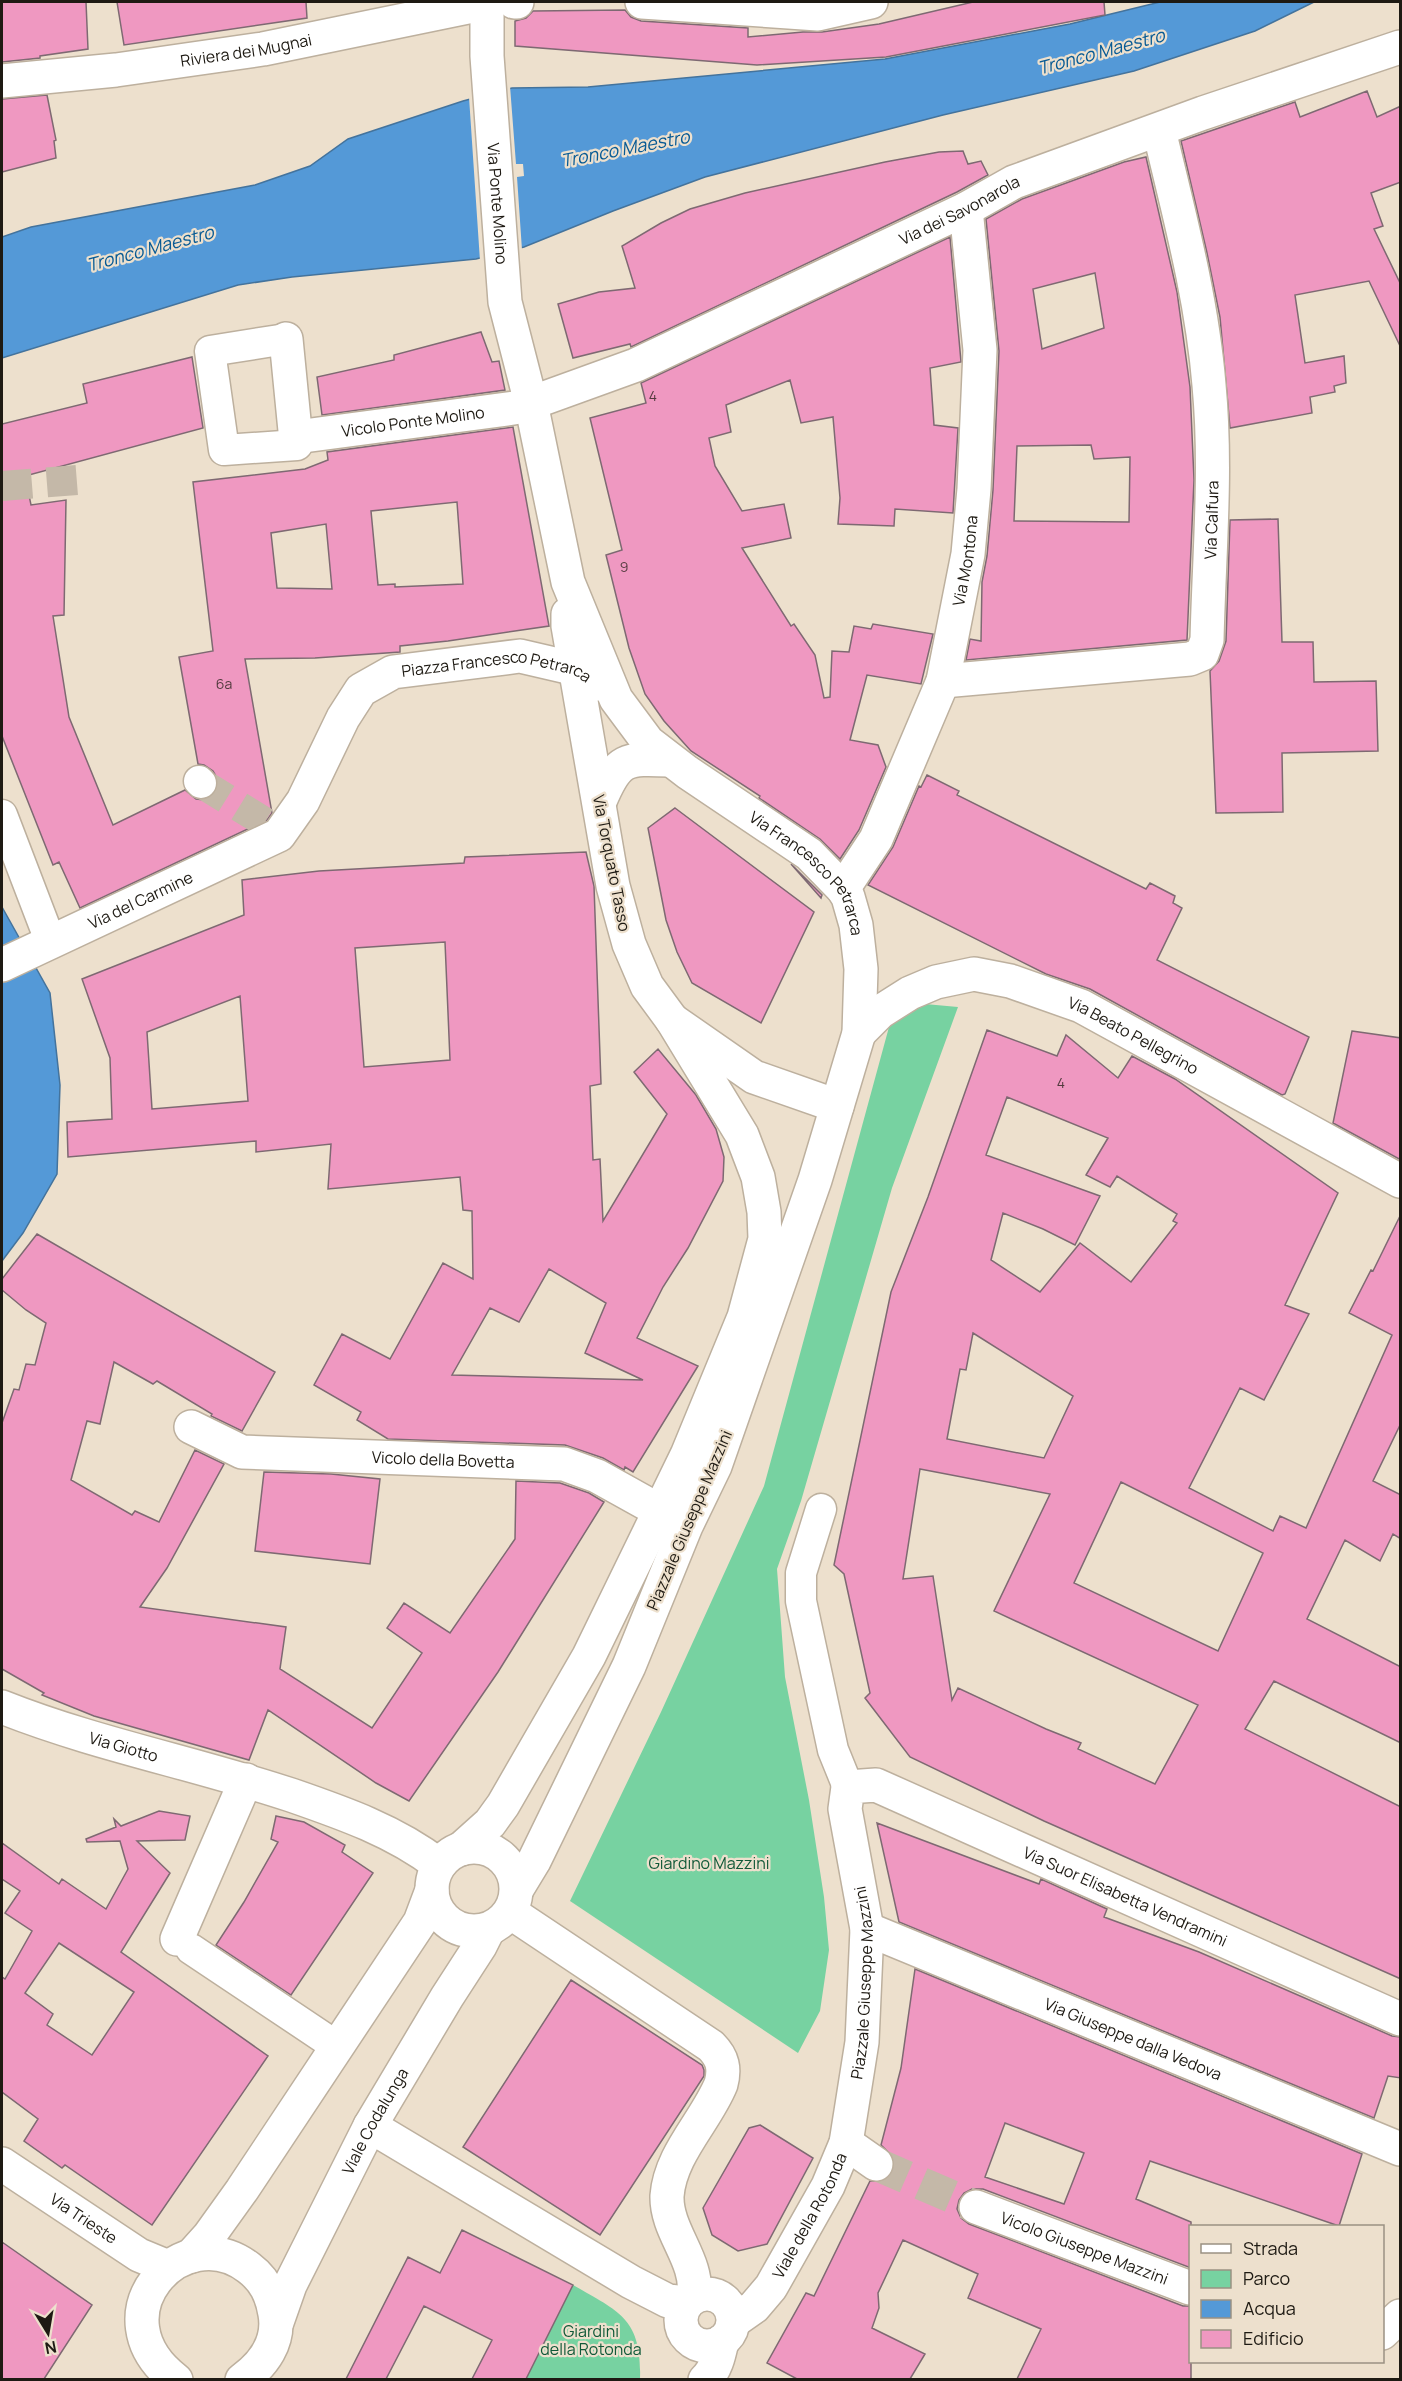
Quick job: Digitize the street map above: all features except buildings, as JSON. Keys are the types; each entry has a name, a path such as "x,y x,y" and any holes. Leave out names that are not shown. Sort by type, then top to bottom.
{"street":[{"name":"Via Ponte Molino","path":"501,2 487,56 505,302 531,403"},
{"name":"Riviera dei Mugnai","path":"2,81 116,70 263,49 501,2"},
{"path":"642,2 818,14 872,2"},
{"name":"Via dei Savonarola","path":"531,403 636,364 966,209 1014,182 1203,113 1401,47"},
{"name":"Via Calfura","path":"944,681 1182,660 1202,654 1207,640 1214,465 1209,383 1192,271 1159,130"},
{"name":"Via Montona","path":"843,888 876,839 944,681 968,554 974,489 980,350 966,209"},
{"name":"Vicolo Ponte Molino","path":"286,339 297,445 224,450 210,351 286,339"},
{"name":"Vicolo Ponte Molino","path":"296,439 504,410 531,403"},
{"name":"Via Francesco Petrarca","path":"531,403 568,582 616,699 648,742 670,760 809,854 843,888 848,897 858,934 861,969 859,1033"},
{"name":"Via Francesco Petrarca","path":"568,582 568,626 594,766"},
{"name":"Piazza Francesco Petrarca","path":"277,831 303,801 343,718 361,690 393,672 520,656 576,669 616,699"},
{"path":"600,801 609,779 623,764 645,759 670,760"},
{"name":"Via Torquato Tasso","path":"594,766 613,886 628,944 647,986 672,1020 742,1135 758,1177 764,1212 765,1239"},
{"path":"2,815 44,946"},
{"name":"Via del Carmine","path":"2,965 277,831"},
{"name":"Via Beato Pellegrino","path":"859,1033 880,1012 910,993 936,982 974,974 1010,981 1081,1006 1401,1181"},
{"name":"Via Torquato Tasso","path":"672,1020 754,1077 837,1107"},
{"name":"Piazzale Giuseppe Mazzini","path":"444,1868 490,1823 516,1784 589,1656 626,1584 672,1519 715,1466 814,1180 859,1033"},
{"name":"Piazzale Giuseppe Mazzini","path":"505,1910 534,1861 629,1666 672,1519 687,1455 742,1325 765,1239"},
{"name":"Vicolo della Bovetta","path":"191,1427 242,1452 564,1464 597,1476 672,1519"},
{"name":"Piazzale Giuseppe Mazzini","path":"821,1509 801,1573 801,1601 833,1750 848,1787 845,1809 867,1929 862,2042 846,2143"},
{"name":"Via Giotto","path":"2,1707 82,1736 246,1780 376,1826 419,1849 444,1868"},
{"path":"246,1780 184,1944 336,2046"},
{"name":"Via Suor Elisabetta Vendramini","path":"848,1787 876,1785 1401,2019"},
{"path":"176,2379 160,2368 146,2365 142,2328 143,2305 153,2284 209,2236 242,2190 420,1922 444,1868 474,1847 487,1849 499,1855 509,1864 515,1876 505,1910 465,1931 445,1921 433,1901 444,1868"},
{"path":"505,1910 711,2046 722,2060 721,2084 680,2156 668,2196 670,2213 694,2276 711,2312 719,2358 710,2376 705,2379"},
{"name":"Viale Codalunga","path":"242,2379 255,2370 267,2356 290,2285 370,2126 447,1997 505,1910"},
{"name":"Via Giuseppe dalla Vedova","path":"867,1929 1401,2149"},
{"path":"370,2126 631,2282 668,2301 711,2312"},
{"path":"846,2143 876,2164"},
{"name":"Viale della Rotonda","path":"711,2312 754,2307 771,2287 828,2186 846,2143"},
{"name":"Via Trieste","path":"2,2164 139,2255 180,2262"},
{"name":"Vicolo Giuseppe Mazzini","path":"976,2207 1189,2287"},
{"path":"180,2262 216,2254 240,2261 260,2276 273,2297 277,2322"},
{"path":"695,2379 689,2340 680,2322 681,2312 711,2312"},
{"path":"1384,2332 1401,2316"}],"green space":[{"name":"Giardino Mazzini","path":"914,1003 958,1007 892,1188 801,1501 777,1569 785,1677 809,1800 824,1897 829,1950 820,2011 798,2053 570,1901 661,1712 764,1486 892,1016"},
{"name":"Giardini della Rotonda","path":"573,2285 604,2303 625,2320 637,2343 640,2379 526,2379"}],"water":[{"name":"Tronco Maestro","path":"1160,2 1314,2 1255,31 1134,71 943,115 705,177 524,247 476,259 292,277 238,285 2,358 2,237 31,227 255,185 310,166 348,139 463,101 512,88 588,87 885,59 1070,24"},
{"path":"2,907 50,993 60,1085 57,1174 23,1233 2,1261"}],"pier":[{"path":"510,86 516,164 523,164 524,176 517,177 522,250 480,261 469,97"}],"tunnel":[{"path":"2,486 77,480"},
{"path":"201,783 274,828"},
{"path":"876,2164 976,2207"}]}
